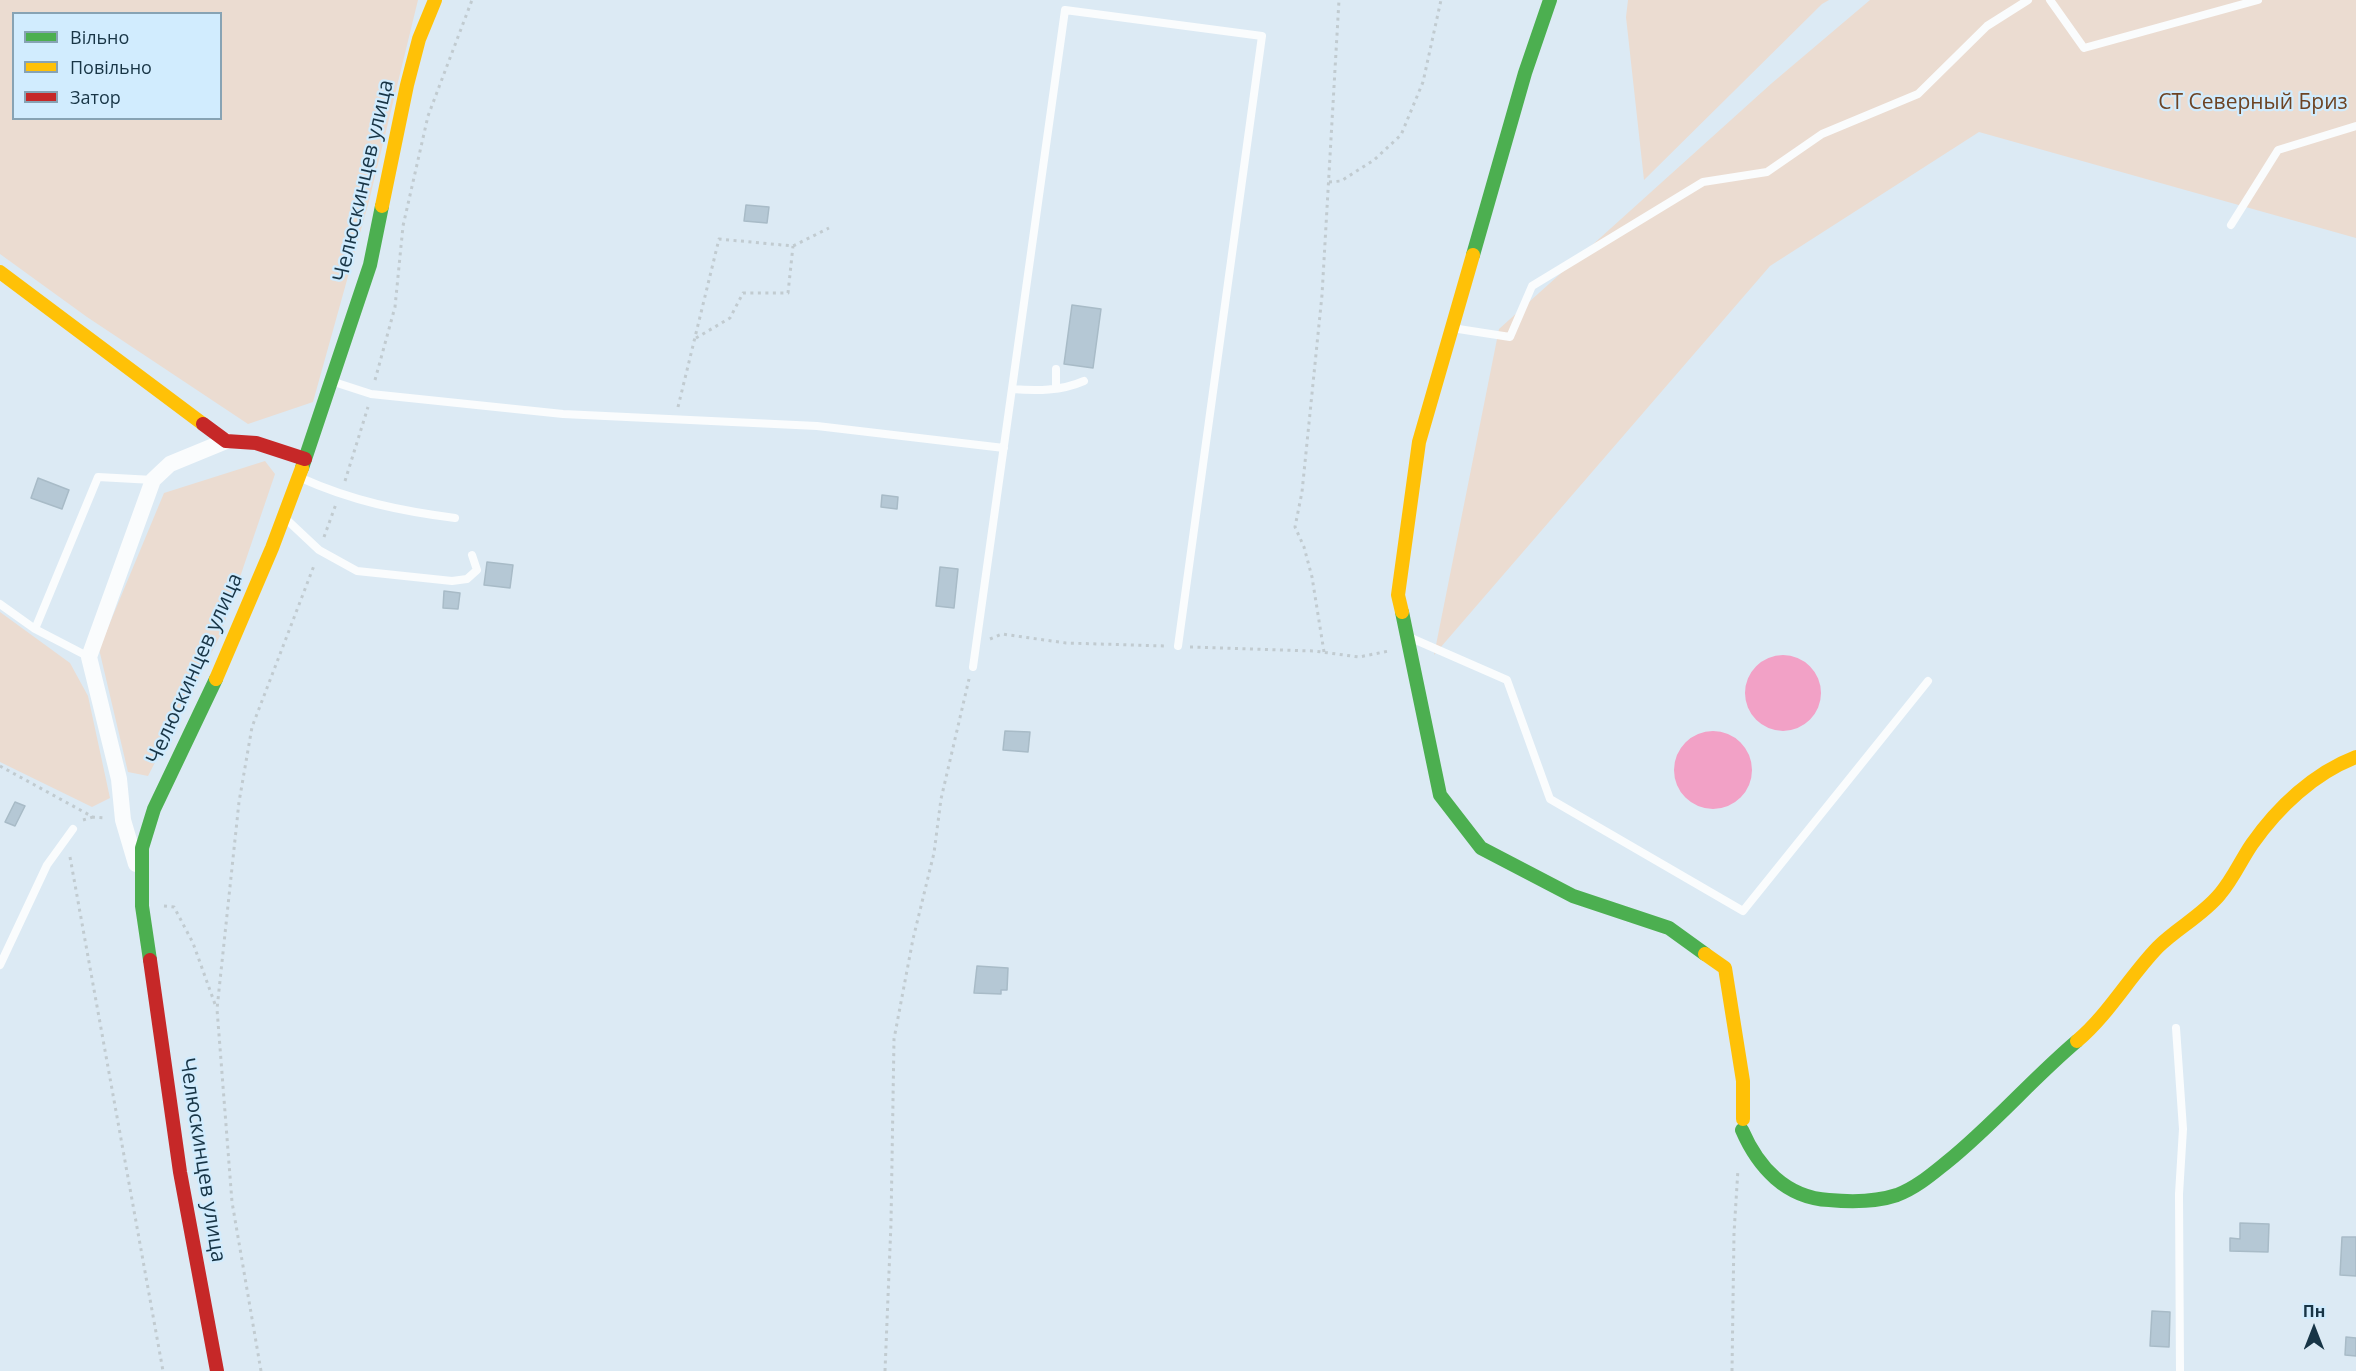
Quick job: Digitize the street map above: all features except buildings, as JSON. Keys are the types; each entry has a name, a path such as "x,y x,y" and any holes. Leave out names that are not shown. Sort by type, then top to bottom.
{"street":[{"name":"Челюскинцев улица","path":"217,1371 180,1172 142,906 142,848 154,809 219,673 298,477 370,265 407,85 419,39 435,0"},
{"path":"1550,0 1525,73 1419,442 1398,595 1440,795 1481,848 1573,896 1669,927 1725,968 1743,1082 1743,1124 1754,1154 1771,1174 1787,1189 1805,1197 1834,1201 1885,1198 1900,1194 1945,1163 2016,1102 2056,1060 2090,1029 2167,938 2202,914 2222,893 2254,841 2272,819 2335,766 2356,757"},
{"path":"0,272 226,441"},
{"path":"141,882 123,820 119,778 89,657 153,480 170,464 226,441 256,443 304,459"}],"lane":[{"path":"1451,328 1510,337 1532,286 1703,182 1767,172 1822,134 1918,94 1987,27 2028,0"},
{"path":"2050,0 2084,48 2258,0"},
{"path":"973,667 1065,10 1262,36 1178,646"},
{"path":"2231,225 2278,150 2356,126"},
{"path":"1056,369 1056,388"},
{"path":"331,381 371,394 563,414 817,426 1004,448"},
{"path":"1012,389 1041,392 1073,386 1084,381"},
{"path":"35,629 98,477 153,480"},
{"path":"298,477 340,494 402,512 455,518"},
{"path":"283,517 319,550 357,570 452,581 467,579 477,570 472,555"},
{"path":"0,604 35,629 89,657"},
{"path":"1407,642 1507,680 1550,799 1743,911 1928,681"},
{"path":"0,965 48,865 73,829"},
{"path":"2176,1028 2183,1129 2179,1194 2180,1371"}],"path":[{"path":"261,1371 232,1202 217,1009 238,802 252,727 354,457 395,307 403,226 428,116 472,0"},
{"path":"1324,652 1312,577 1304,547 1295,527 1302,492 1322,295 1339,0"},
{"path":"1328,183 1341,181 1374,160 1401,135 1423,82 1441,0"},
{"path":"675,418 719,239 793,246 830,228"},
{"path":"696,338 730,318 743,293 788,293 793,246"},
{"path":"885,1371 891,1223 894,1039 913,939 934,853 941,799 981,642 1002,634 1065,642 1324,652 1359,657 1407,642"},
{"path":"0,766 93,817"},
{"path":"123,820 93,817 80,820 73,829 69,844 163,1371"},
{"path":"158,905 174,907 193,943 217,1009"},
{"path":"1732,1371 1734,1233 1739,1163"}],"green space":[{"path":"0,0 418,0 369,201 313,402 248,424 87,317 0,254"},
{"path":"1628,0 1829,0 1822,4 1644,180 1626,17"},
{"name":"СТ Северный Бриз","path":"1870,0 2356,0 2356,238 1979,132 1770,266 1434,655 1499,329 1772,83"},
{"path":"265,461 275,474 220,636 148,776 128,772 99,649 164,493"},
{"path":"0,612 70,663 88,696 110,798 92,807 0,762"}],"shaded area":[{"path":"1791,655 1804,661 1815,672 1821,685 1819,708 1804,725 1791,731 1775,731 1762,725 1747,708 1745,685 1751,672 1768,657"},
{"path":"1713,731 1728,734 1740,743 1749,755 1752,770 1749,785 1740,797 1728,806 1713,809 1698,806 1686,797 1677,785 1674,770 1677,755 1686,743 1698,734"}],"traffic: fast":[{"path":"1473,255 1525,73 1550,0"},
{"path":"302,468 370,265 382,206"},
{"path":"1402,612 1440,795 1481,848 1573,896 1669,928 1705,954"},
{"path":"150,960 142,906 142,848 154,809 216,679"},
{"path":"1742,1130 1765,1168 1787,1187 1800,1193 1814,1198 1846,1201 1872,1200 1897,1195 1917,1185 1947,1162 2077,1041"}],"traffic: slow":[{"path":"382,206 407,85 419,39 435,0"},
{"path":"1402,612 1398,595 1419,442 1473,255"},
{"path":"0,272 203,424"},
{"path":"216,679 272,548 302,468"},
{"path":"2077,1041 2099,1019 2158,947 2220,894 2262,830 2285,804 2326,772 2356,757"},
{"path":"1705,954 1725,968 1743,1081 1743,1119"}],"traffic: jam":[{"path":"203,424 226,441 256,443 305,459"},
{"path":"150,960 180,1172 217,1371"}]}
